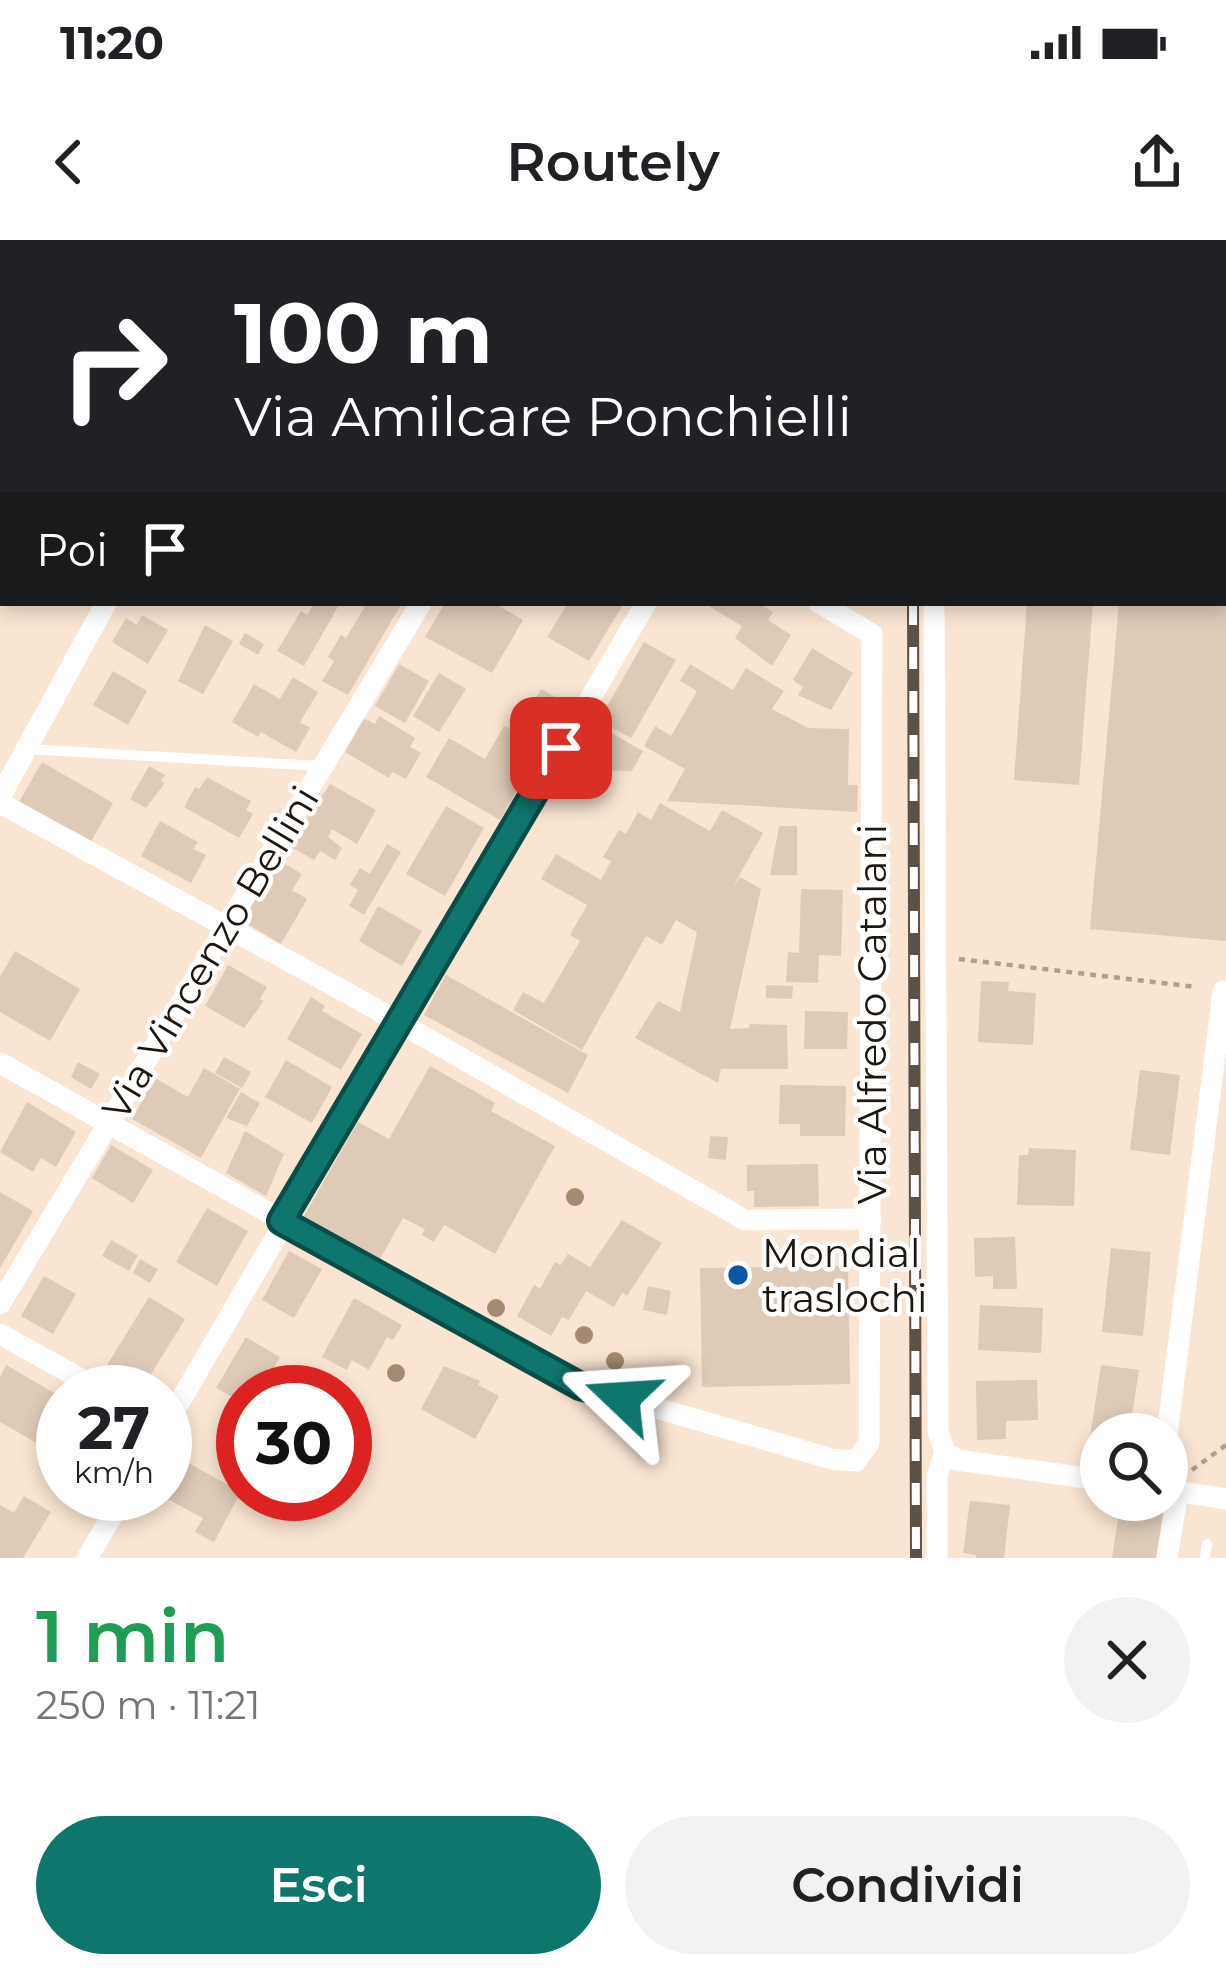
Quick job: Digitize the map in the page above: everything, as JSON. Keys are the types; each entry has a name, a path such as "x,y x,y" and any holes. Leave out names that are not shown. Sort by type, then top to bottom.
{"street":[{"path":"104,606 0,800 746,1220 872,1219"},
{"name":"Via Vincenzo Bellini","path":"0,1304 419,606"},
{"path":"192,1378 644,606"},
{"name":"Via Alfredo Catalani","path":"281,1221 580,1386 832,1459 856,1461 869,1443 872,634 824,606"},
{"path":"934,606 938,1432 945,1452 957,1460 1080,1477"},
{"path":"1170,1413 1223,991"},
{"path":"0,1063 281,1221"},
{"path":"0,1334 56,1365"},
{"path":"938,1558 937,1476 945,1452"},
{"path":"1188,1493 1226,1499"},
{"path":"87,1558 109,1521"},
{"path":"1167,1558 1170,1521"}],"lane":[{"path":"26,749 323,766"},
{"path":"1205,1558 1207,1544"}],"path":[{"path":"936,956 1196,987"},
{"path":"1188,1473 1226,1445"}],"building":[{"path":"313,606 338,606 304,666 277,651 301,611 307,615"},
{"path":"365,606 400,606 348,695 322,681 334,661 328,657 341,635 346,638"},
{"path":"443,606 499,606 523,620 492,673 425,637"},
{"path":"566,606 622,606 589,661 547,637"},
{"path":"709,606 763,606 773,612 768,620 791,635 772,666 735,638 742,626"},
{"path":"1027,606 1093,606 1079,785 1014,780"},
{"path":"1119,606 1226,606 1226,941 1090,929"},
{"path":"142,615 168,630 148,664 112,642 126,618 137,625"},
{"path":"205,625 233,641 203,694 178,681"},
{"path":"245,633 264,644 258,655 239,644"},
{"path":"644,642 676,660 631,738 599,720"},
{"path":"812,648 853,673 831,710 798,695 803,687 793,680"},
{"path":"399,664 429,681 405,723 375,706"},
{"path":"690,664 733,690 746,668 784,691 772,709 808,728 849,729 848,785 858,785 857,812 667,801 685,769 644,746 655,726 671,736 697,691 680,681"},
{"path":"113,671 147,691 128,725 93,705"},
{"path":"439,673 466,689 439,732 413,716"},
{"path":"293,677 318,692 300,722 310,728 296,752 232,722 254,684 280,699"},
{"path":"541,689 573,707 529,783 523,780 500,820 426,777 449,738 485,759 504,726 516,733"},
{"path":"379,716 415,738 410,747 421,753 406,779 392,772 389,778 345,752 364,718 375,724"},
{"path":"597,725 643,751 632,771 593,770 576,760"},
{"path":"42,762 113,803 90,843 19,802"},
{"path":"149,766 165,775 161,781 165,783 146,808 130,799"},
{"path":"207,777 251,801 246,810 253,814 239,838 184,807"},
{"path":"330,784 376,810 357,844 332,829 328,837 342,848 335,860 320,851 314,860 289,846"},
{"path":"660,803 710,831 722,810 763,833 732,888 740,877 761,889 730,1029 787,1025 788,1069 721,1069 718,1083 635,1038 658,1001 680,1012 697,932 676,920 662,945 646,936 582,1050 513,1010 523,992 544,1003 580,941 570,935 587,905 541,879 556,854 601,880 611,861 603,857 619,830 626,834 638,812 651,820"},
{"path":"446,806 484,828 445,896 406,874"},
{"path":"160,821 198,842 193,849 206,855 191,883 141,856"},
{"path":"779,826 797,826 797,875 770,875"},
{"path":"387,844 401,852 364,915 349,906 358,890 350,885 360,868 370,874"},
{"path":"277,859 302,874 292,890 307,899 281,944 241,920"},
{"path":"801,889 843,890 841,956 819,955 818,983 786,982 788,952 799,953"},
{"path":"378,906 422,931 402,966 359,941"},
{"path":"15,951 80,989 50,1041 0,1012 0,977"},
{"path":"228,965 267,987 260,999 264,1001 244,1028 205,1006"},
{"path":"446,975 588,1055 568,1093 424,1015"},
{"path":"981,981 1009,982 1008,991 1036,993 1033,1045 978,1042"},
{"path":"766,985 793,986 792,999 766,998"},
{"path":"311,997 325,1006 322,1011 362,1034 341,1070 287,1039"},
{"path":"805,1011 848,1012 847,1049 804,1049"},
{"path":"224,1057 251,1072 242,1088 215,1073"},
{"path":"286,1060 332,1087 312,1123 265,1097"},
{"path":"78,1062 100,1074 91,1089 71,1077"},
{"path":"430,1066 495,1103 491,1111 555,1146 495,1254 444,1225 434,1242 422,1235 425,1229 403,1218 380,1259 304,1216 358,1122 389,1139"},
{"path":"204,1068 240,1089 201,1158 132,1119 155,1078 188,1097"},
{"path":"1140,1070 1180,1075 1170,1155 1130,1150"},
{"path":"780,1085 846,1086 845,1136 800,1136 800,1124 779,1124"},
{"path":"241,1092 260,1103 247,1126 226,1118"},
{"path":"27,1102 76,1132 56,1167 41,1158 33,1172 0,1152"},
{"path":"245,1131 284,1154 266,1196 226,1173"},
{"path":"710,1136 728,1137 726,1160 708,1158"},
{"path":"111,1145 153,1170 133,1203 92,1178"},
{"path":"1029,1148 1076,1150 1074,1206 1017,1205 1019,1155 1028,1155"},
{"path":"818,1164 819,1206 754,1207 754,1191 747,1191 747,1165"},
{"path":"0,1192 33,1211 0,1268"},
{"path":"207,1208 248,1231 217,1286 176,1262"},
{"path":"622,1220 662,1243 627,1296 622,1293 614,1307 586,1291 569,1320 562,1317 551,1336 517,1316 534,1285 540,1289 555,1262 561,1265 568,1254 590,1267"},
{"path":"1015,1237 1017,1289 993,1289 993,1276 975,1277 974,1238"},
{"path":"111,1240 138,1255 129,1271 102,1256"},
{"path":"1111,1248 1151,1252 1143,1336 1102,1332"},
{"path":"289,1251 322,1269 294,1318 262,1300"},
{"path":"140,1259 158,1269 150,1283 133,1273"},
{"path":"848,1266 850,1384 702,1387 700,1268"},
{"path":"44,1276 76,1294 53,1334 21,1316"},
{"path":"648,1286 671,1291 667,1315 643,1310"},
{"path":"149,1297 185,1319 157,1365 107,1365"},
{"path":"354,1298 402,1325 393,1340 387,1337 372,1365 352,1360 350,1365 337,1365 322,1357"},
{"path":"980,1305 1043,1308 1041,1353 978,1350"},
{"path":"246,1337 280,1357 275,1365 230,1365"},
{"path":"6,1365 36,1382 36,1443 0,1422 0,1377"},
{"path":"1101,1365 1139,1370 1132,1413 1094,1413"},
{"path":"444,1366 480,1381 478,1385 499,1396 475,1439 421,1409"},
{"path":"1037,1380 1038,1420 1006,1421 1006,1439 977,1440 976,1381"},
{"path":"192,1465 216,1478 216,1521 225,1521 214,1542 195,1532 203,1518 192,1512"},
{"path":"24,1496 36,1503 36,1521 46,1521 23,1558 0,1558 0,1505 14,1513"},
{"path":"970,1501 1010,1505 1004,1558 963,1553"},
{"path":"1118,1521 1162,1521 1156,1558 1112,1558"}],"railway":[{"path":"913,606 916,1558"}],"place":[{"name":"Mondial traslochi","path":"738,1275"}],"route":[{"path":"561,748 281,1221 580,1386 622,1398"}]}
